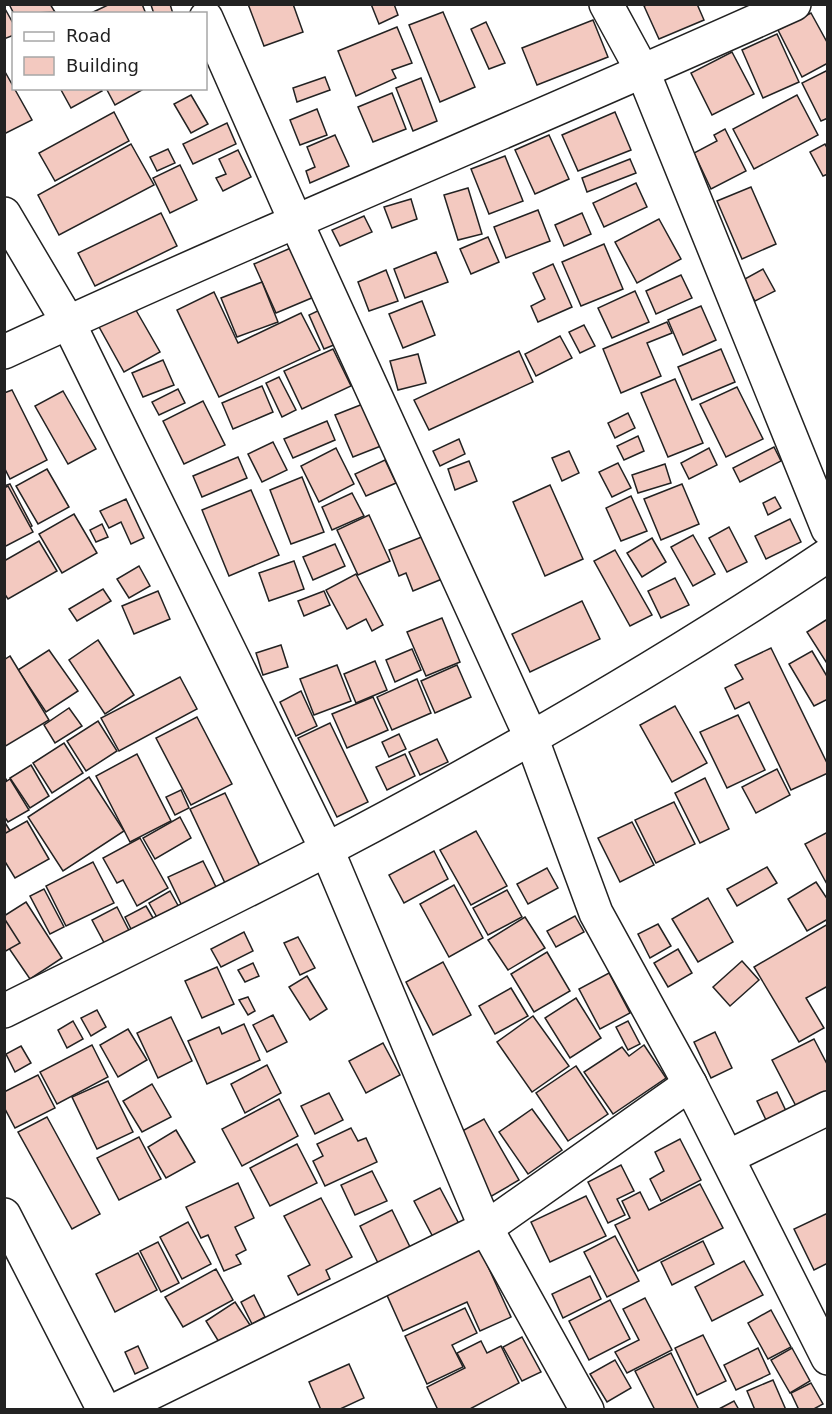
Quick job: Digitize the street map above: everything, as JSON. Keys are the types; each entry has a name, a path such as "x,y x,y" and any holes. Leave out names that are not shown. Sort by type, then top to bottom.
{"street":[{"path":"606,4 643,72 828,529"},
{"path":"4,352 794,4"},
{"path":"207,20 296,222 531,737 596,913 690,1084 828,1358"},
{"path":"4,214 68,322 327,850 486,1228 587,1410"},
{"path":"4,1011 327,850 531,737 740,613 828,555"},
{"path":"116,1410 486,1228 690,1084"},
{"path":"728,1157 828,1108"},
{"path":"4,1215 104,1410"}],"building":[{"path":"9,4 50,4 55,12 13,12"},
{"path":"110,4 142,4 145,12 93,12"},
{"path":"170,4 172,12 153,12 151,5"},
{"path":"248,4 293,4 303,32 264,46"},
{"path":"371,4 394,4 398,15 379,24"},
{"path":"649,4 697,4 704,20 659,39 644,6"},
{"path":"4,7 12,21 12,36 4,39"},
{"path":"443,12 475,87 440,102 409,25"},
{"path":"811,13 828,44 828,63 802,77 778,30"},
{"path":"593,20 608,57 537,85 522,48"},
{"path":"486,22 505,63 489,69 471,29"},
{"path":"397,27 412,63 392,70 396,78 356,96 338,51"},
{"path":"777,34 799,82 763,98 742,50"},
{"path":"732,52 754,94 712,115 691,73"},
{"path":"4,70 12,84 12,90 15,90 32,120 4,134"},
{"path":"828,70 828,118 821,121 802,83"},
{"path":"325,77 330,90 297,102 293,88"},
{"path":"421,78 437,121 413,131 396,88"},
{"path":"61,90 102,91 71,108"},
{"path":"107,90 142,90 115,105"},
{"path":"392,93 406,129 373,142 358,107"},
{"path":"191,95 208,124 191,133 174,104"},
{"path":"797,95 818,135 754,169 733,129"},
{"path":"317,109 327,135 300,145 290,120"},
{"path":"114,112 129,141 55,181 39,153"},
{"path":"615,112 631,150 578,171 562,135"},
{"path":"227,123 236,144 193,164 183,144"},
{"path":"725,129 746,171 711,189 694,153 717,141 714,135"},
{"path":"335,135 349,166 310,183 306,171 315,167 307,147"},
{"path":"549,135 569,179 535,194 515,150"},
{"path":"131,144 154,185 59,235 38,195"},
{"path":"825,144 828,150 828,174 823,176 810,152"},
{"path":"168,149 175,163 157,171 150,157"},
{"path":"238,150 251,177 223,191 216,178 226,174 219,159"},
{"path":"505,156 523,201 489,214 471,169"},
{"path":"630,159 636,173 587,192 582,178"},
{"path":"180,165 197,200 170,213 153,178"},
{"path":"636,183 647,207 604,227 593,203"},
{"path":"751,187 776,244 742,259 717,201"},
{"path":"468,188 482,234 458,240 444,195"},
{"path":"411,199 417,219 392,228 384,207"},
{"path":"538,210 550,241 506,258 494,227"},
{"path":"161,213 177,246 95,286 78,253"},
{"path":"582,213 591,234 564,246 555,225"},
{"path":"364,216 372,232 340,246 332,230"},
{"path":"659,219 681,259 637,283 615,242"},
{"path":"488,237 499,262 471,274 460,249"},
{"path":"604,244 623,289 581,306 562,262"},
{"path":"293,247 314,297 276,313 254,264"},
{"path":"436,252 448,282 405,298 394,269"},
{"path":"553,264 572,307 538,322 531,306 545,299 533,273"},
{"path":"763,269 775,291 755,301 743,280"},
{"path":"386,270 398,301 369,311 358,282"},
{"path":"681,275 692,298 656,314 646,291"},
{"path":"262,282 278,322 237,337 221,298"},
{"path":"635,291 649,322 612,338 598,308"},
{"path":"214,292 238,343 301,313 320,350 219,397 177,310"},
{"path":"422,301 435,335 403,348 389,314"},
{"path":"133,305 160,352 124,372 98,325"},
{"path":"701,306 716,340 683,355 668,320"},
{"path":"326,307 341,342 324,349 309,315"},
{"path":"667,322 672,333 647,343 661,376 621,393 603,349"},
{"path":"584,325 595,346 580,353 569,332"},
{"path":"560,336 572,358 536,376 525,354"},
{"path":"333,349 351,386 302,409 284,371"},
{"path":"721,349 735,382 692,400 678,367"},
{"path":"519,351 533,382 429,430 414,400"},
{"path":"418,354 426,383 398,390 390,361"},
{"path":"163,360 174,385 143,397 132,373"},
{"path":"279,377 296,410 282,417 266,383"},
{"path":"675,379 703,443 668,457 641,393"},
{"path":"262,386 273,412 233,429 222,403"},
{"path":"737,387 763,439 726,457 700,404"},
{"path":"178,389 185,403 159,415 152,402"},
{"path":"12,390 47,460 10,479 4,467 4,393"},
{"path":"63,391 96,449 68,464 35,406"},
{"path":"203,401 225,445 184,464 163,421"},
{"path":"368,402 386,444 353,457 335,415"},
{"path":"628,413 635,428 615,438 608,423"},
{"path":"327,421 335,440 293,458 284,439"},
{"path":"638,436 644,451 624,460 617,446"},
{"path":"459,439 465,454 440,466 433,451"},
{"path":"273,442 287,470 262,482 248,454"},
{"path":"774,447 781,461 740,482 733,468"},
{"path":"336,448 354,484 319,502 301,466"},
{"path":"709,448 717,465 689,479 681,463"},
{"path":"569,451 579,473 562,481 552,458"},
{"path":"238,457 247,478 202,497 193,476"},
{"path":"385,460 396,483 366,496 355,474"},
{"path":"469,461 477,481 455,490 448,469"},
{"path":"618,463 631,488 612,497 599,472"},
{"path":"665,464 671,483 638,493 632,475"},
{"path":"47,469 69,507 38,524 16,486"},
{"path":"302,477 324,532 291,544 270,490"},
{"path":"10,484 32,526 4,539 4,486"},
{"path":"682,484 699,524 661,540 644,499"},
{"path":"550,485 583,559 545,576 513,502"},
{"path":"8,486 33,532 4,547 4,488"},
{"path":"251,490 279,555 229,576 202,510"},
{"path":"352,493 364,516 332,530 322,507"},
{"path":"631,496 647,531 621,541 606,508"},
{"path":"775,497 781,508 768,515 763,503"},
{"path":"126,499 144,538 131,544 121,522 109,528 100,511"},
{"path":"74,514 97,553 62,573 39,534"},
{"path":"369,515 390,561 358,575 337,530"},
{"path":"790,519 801,542 766,559 755,536"},
{"path":"102,524 108,537 96,542 90,530"},
{"path":"729,527 747,562 727,572 709,538"},
{"path":"693,535 715,574 693,586 671,547"},
{"path":"424,536 442,579 413,591 406,573 399,576 389,550"},
{"path":"652,538 666,562 642,577 627,553"},
{"path":"39,541 57,571 8,599 4,593 4,561"},
{"path":"335,544 345,566 313,580 303,557"},
{"path":"615,550 652,615 630,626 594,561"},
{"path":"294,561 304,589 269,601 259,573"},
{"path":"139,566 150,586 129,598 117,579"},
{"path":"356,574 383,625 372,631 366,619 347,629 326,590"},
{"path":"675,578 689,605 661,618 648,591"},
{"path":"103,589 111,601 77,621 69,609"},
{"path":"158,591 170,619 134,634 122,606"},
{"path":"324,591 330,605 304,616 298,601"},
{"path":"582,601 600,639 530,672 512,634"},
{"path":"442,618 460,662 426,676 407,632"},
{"path":"826,620 828,622 828,665 807,632"},
{"path":"98,640 134,695 105,714 69,660"},
{"path":"281,645 288,667 263,675 256,653"},
{"path":"771,648 828,765 828,773 791,790 749,702 735,709 725,688 743,679 735,665"},
{"path":"412,649 421,670 395,682 386,660"},
{"path":"49,650 78,691 46,712 18,670"},
{"path":"812,651 828,678 828,699 814,706 789,664"},
{"path":"10,656 49,720 4,747 4,660"},
{"path":"375,661 387,690 356,703 344,674"},
{"path":"337,665 351,701 314,715 300,679"},
{"path":"457,665 471,697 435,713 421,681"},
{"path":"180,677 197,709 119,751 101,718"},
{"path":"417,679 431,713 392,730 377,697"},
{"path":"301,691 317,726 296,736 280,702"},
{"path":"373,697 388,730 347,748 332,714"},
{"path":"675,706 707,763 672,782 640,725"},
{"path":"69,708 82,726 55,743 44,725"},
{"path":"738,715 765,770 727,788 700,732"},
{"path":"197,717 232,784 191,805 156,738"},
{"path":"98,721 117,751 86,771 67,741"},
{"path":"330,723 368,802 337,817 298,738"},
{"path":"399,734 406,749 389,757 382,742"},
{"path":"437,739 448,762 420,775 409,752"},
{"path":"64,743 83,773 52,793 33,763"},
{"path":"137,754 171,821 130,842 96,776"},
{"path":"405,754 415,776 387,790 376,767"},
{"path":"31,765 49,796 30,808 10,778"},
{"path":"777,769 790,795 756,813 742,787"},
{"path":"4,776 16,796 4,803"},
{"path":"89,777 124,831 63,871 28,817"},
{"path":"705,778 729,829 700,843 675,793"},
{"path":"10,779 29,810 8,822 4,816 4,783"},
{"path":"181,790 189,808 175,815 166,797"},
{"path":"225,793 260,866 225,883 190,809"},
{"path":"674,802 695,844 656,863 635,820"},
{"path":"180,817 191,838 155,859 143,838"},
{"path":"4,821 22,850 4,861"},
{"path":"27,821 49,859 15,878 4,860 4,834"},
{"path":"632,822 654,865 620,882 598,838"},
{"path":"476,831 507,886 471,905 440,850"},
{"path":"828,832 828,886 805,844"},
{"path":"140,838 168,888 137,906 123,880 117,883 103,858"},
{"path":"434,851 448,879 404,903 389,875"},
{"path":"203,861 217,889 182,906 168,877"},
{"path":"93,862 114,903 66,926 46,886"},
{"path":"767,867 777,883 737,906 727,889"},
{"path":"547,868 558,888 528,904 517,884"},
{"path":"816,882 828,900 828,919 807,931 788,899"},
{"path":"454,885 483,938 449,957 420,904"},
{"path":"44,889 64,927 50,934 30,896"},
{"path":"507,890 522,917 488,935 473,908"},
{"path":"170,891 180,909 159,921 149,903"},
{"path":"708,898 733,942 698,962 672,919"},
{"path":"26,902 62,958 30,979 4,941 4,916"},
{"path":"146,906 156,923 134,935 125,917"},
{"path":"117,907 141,954 117,967 92,920"},
{"path":"575,916 584,932 556,947 547,931"},
{"path":"525,917 545,948 508,970 488,940"},
{"path":"4,918 20,943 4,952"},
{"path":"658,924 671,946 650,958 638,934"},
{"path":"828,924 828,986 806,998 824,1028 799,1042 754,967"},
{"path":"244,932 253,951 221,967 211,949"},
{"path":"298,937 315,968 300,975 284,943"},
{"path":"678,949 692,973 668,987 654,963"},
{"path":"547,952 570,991 534,1012 511,974"},
{"path":"742,961 759,980 730,1006 713,987"},
{"path":"443,962 471,1015 433,1035 406,982"},
{"path":"253,963 259,976 245,982 238,970"},
{"path":"217,967 234,1004 202,1018 185,981"},
{"path":"609,973 630,1013 600,1029 579,989"},
{"path":"307,976 327,1009 310,1020 289,987"},
{"path":"511,988 528,1016 495,1034 479,1006"},
{"path":"248,997 255,1011 248,1015 239,1000"},
{"path":"576,998 601,1038 570,1058 545,1018"},
{"path":"97,1010 106,1027 91,1036 81,1018"},
{"path":"273,1015 287,1042 267,1052 253,1025"},
{"path":"533,1016 569,1066 532,1092 497,1042"},
{"path":"171,1017 192,1061 158,1078 137,1033"},
{"path":"73,1021 83,1039 67,1048 58,1030"},
{"path":"628,1021 640,1044 628,1050 616,1027"},
{"path":"244,1024 260,1060 207,1084 188,1041 219,1027 222,1034"},
{"path":"128,1029 147,1060 118,1077 100,1045"},
{"path":"715,1032 732,1068 711,1078 694,1042"},
{"path":"814,1039 828,1066 828,1091 797,1108 772,1060"},
{"path":"383,1043 400,1075 366,1093 349,1061"},
{"path":"92,1045 108,1077 57,1104 40,1072"},
{"path":"644,1045 666,1078 613,1114 584,1072 622,1047 629,1056"},
{"path":"21,1046 31,1063 15,1072 6,1054"},
{"path":"267,1065 281,1093 245,1113 231,1084"},
{"path":"576,1066 608,1114 568,1141 536,1093"},
{"path":"38,1075 55,1108 15,1128 4,1107 4,1092"},
{"path":"108,1081 133,1132 97,1149 72,1097"},
{"path":"152,1084 171,1117 142,1132 123,1101"},
{"path":"777,1092 786,1111 766,1120 757,1101"},
{"path":"329,1093 343,1120 315,1134 301,1106"},
{"path":"279,1099 298,1136 242,1166 222,1129"},
{"path":"532,1109 562,1150 528,1174 499,1132"},
{"path":"47,1117 100,1214 72,1229 18,1132"},
{"path":"484,1119 519,1180 490,1197 455,1135"},
{"path":"351,1128 358,1141 366,1138 377,1162 325,1186 313,1161 323,1156 317,1144"},
{"path":"176,1130 195,1162 166,1178 148,1147"},
{"path":"139,1137 161,1179 119,1200 97,1158"},
{"path":"680,1139 701,1180 661,1201 650,1179 664,1171 655,1152"},
{"path":"297,1144 317,1183 270,1206 250,1168"},
{"path":"621,1165 634,1191 617,1199 625,1215 608,1223 588,1182"},
{"path":"372,1171 387,1201 355,1215 341,1185"},
{"path":"238,1183 254,1218 235,1227 246,1250 236,1255 241,1264 224,1271 208,1235 201,1238 186,1207"},
{"path":"700,1184 723,1228 638,1271 615,1225 630,1218 622,1201 640,1192 649,1210"},
{"path":"440,1188 459,1224 433,1237 414,1201"},
{"path":"586,1196 606,1236 550,1262 531,1222"},
{"path":"321,1198 352,1257 326,1270 330,1279 298,1295 288,1276 310,1265 284,1216"},
{"path":"392,1210 410,1247 378,1263 360,1226"},
{"path":"828,1213 828,1263 814,1270 794,1229"},
{"path":"188,1222 211,1264 182,1279 160,1237"},
{"path":"615,1236 639,1281 607,1297 584,1252"},
{"path":"703,1241 714,1264 672,1285 661,1262"},
{"path":"158,1242 179,1283 161,1292 140,1251"},
{"path":"480,1249 511,1317 480,1331 467,1302 403,1331 386,1293"},
{"path":"138,1253 157,1290 115,1312 96,1274"},
{"path":"744,1261 763,1295 712,1321 695,1287"},
{"path":"216,1269 233,1300 183,1327 165,1297"},
{"path":"590,1276 601,1299 563,1318 552,1294"},
{"path":"254,1295 265,1317 252,1324 241,1302"},
{"path":"645,1298 672,1350 627,1373 615,1352 639,1340 623,1309"},
{"path":"610,1300 630,1339 589,1360 569,1321"},
{"path":"235,1302 252,1328 222,1347 206,1321"},
{"path":"465,1308 477,1333 452,1345 463,1367 427,1384 405,1336"},
{"path":"771,1310 791,1347 768,1359 748,1323"},
{"path":"703,1335 726,1381 697,1395 675,1348"},
{"path":"522,1337 541,1372 522,1381 503,1347"},
{"path":"481,1341 487,1353 501,1346 519,1383 468,1410 438,1410 427,1387 465,1368 457,1353"},
{"path":"138,1346 148,1368 135,1374 125,1352"},
{"path":"758,1348 770,1374 736,1390 724,1365"},
{"path":"792,1348 810,1381 790,1393 771,1360"},
{"path":"671,1353 699,1410 655,1410 635,1371"},
{"path":"615,1360 631,1388 607,1402 590,1374"},
{"path":"349,1364 364,1398 338,1410 321,1410 309,1382"},
{"path":"773,1380 786,1410 755,1410 747,1391"},
{"path":"811,1383 823,1404 812,1410 799,1410 791,1393"},
{"path":"734,1401 739,1410 717,1410"}]}
